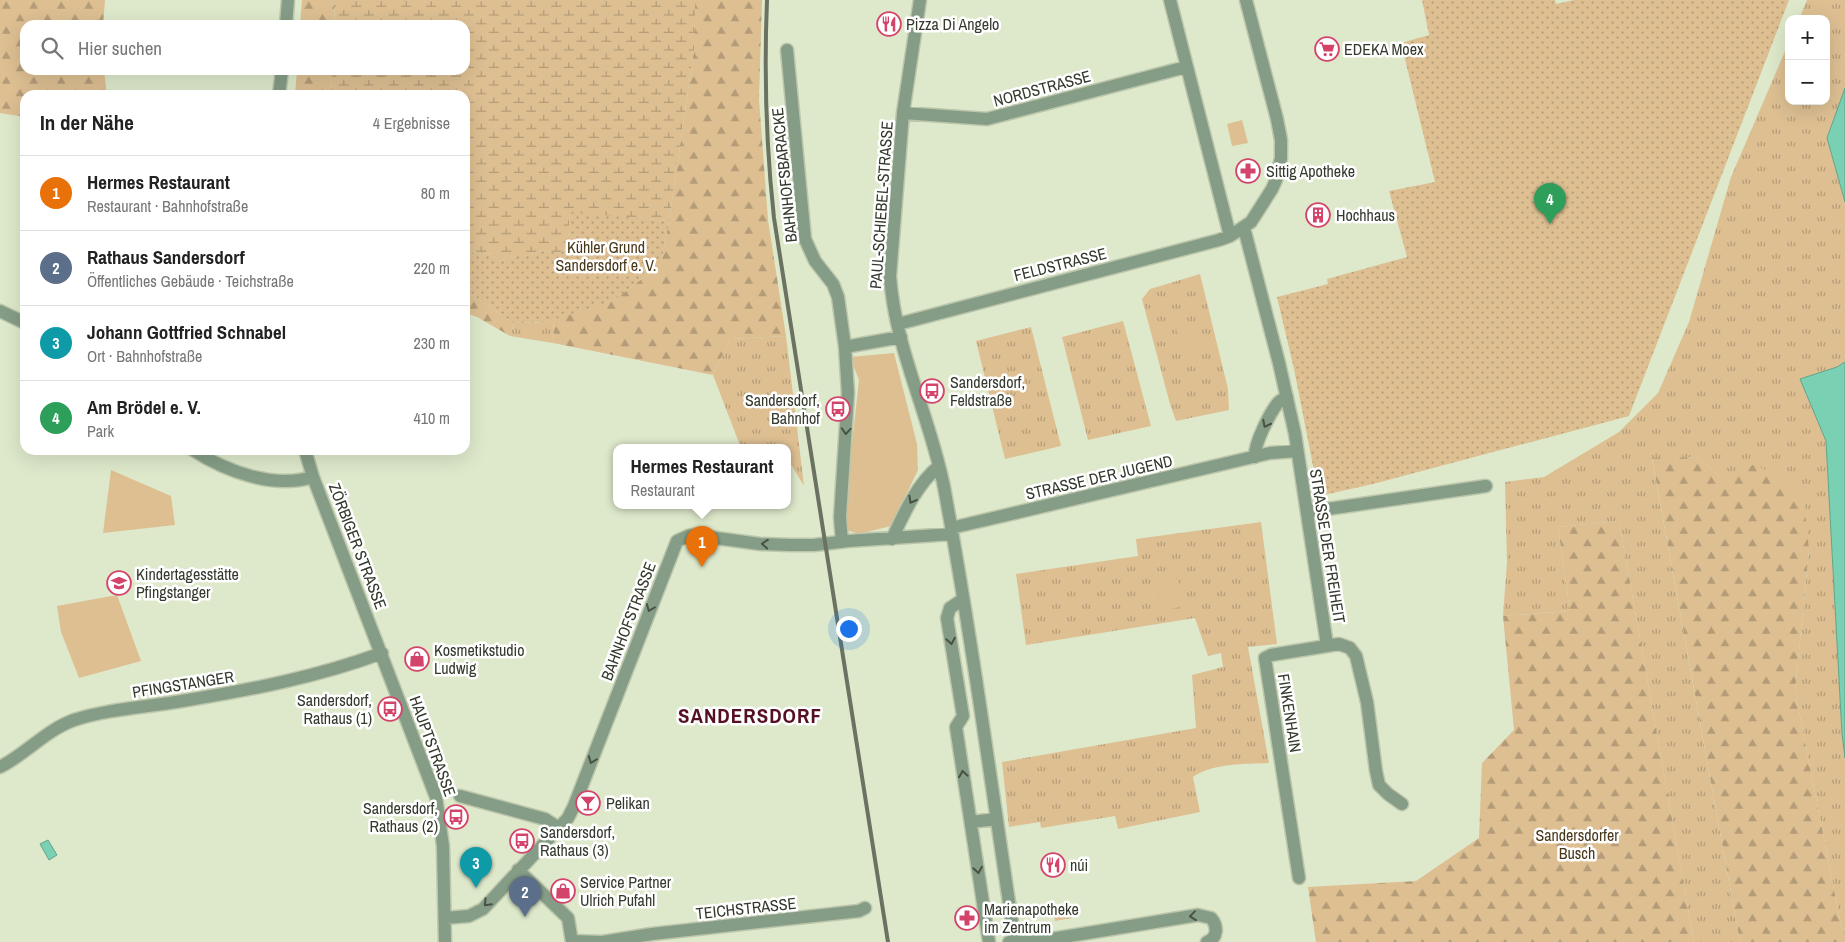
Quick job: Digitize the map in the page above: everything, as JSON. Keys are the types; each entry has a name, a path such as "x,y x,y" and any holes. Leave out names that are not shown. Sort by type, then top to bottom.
{"street":[{"path":"286,20 288,0"},
{"name":"PAUL-SCHIEBEL-STRASSE","path":"920,0 903,113 890,276 891,295 899,330 939,466 981,719 1013,942"},
{"path":"1170,0 1230,236"},
{"path":"1246,0 1277,119 1282,148 1279,169 1272,189 1251,222 1244,228 1287,397 1298,451"},
{"name":"BAHNHOFSBARACKE","path":"787,50 805,239 815,261 834,284 838,297 845,347 848,393 840,517 842,542"},
{"name":"NORDSTRASSE","path":"903,113 987,119 1186,67"},
{"path":"280,90 282,75"},
{"name":"FELDSTRASSE","path":"899,330 1230,236 1244,228"},
{"path":"0,311 20,321"},
{"path":"845,347 899,330"},
{"path":"1255,457 1256,446 1272,412 1281,400 1287,397"},
{"name":"STRASSE DER JUGEND","path":"951,531 1270,453 1298,451"},
{"name":"STRASSE DER FREIHEIT","path":"1298,451 1327,645"},
{"path":"202,455 221,465 256,477 290,482 300,482 313,477"},
{"name":"ZÖRBIGER STRASSE","path":"306,455 313,477 382,653"},
{"path":"892,539 928,474 939,466"},
{"path":"1307,512 1486,486"},
{"name":"BAHNHOFSTRASSE","path":"445,918 462,918 483,909 568,818 677,541 694,535 760,544 826,544 892,539 951,531"},
{"path":"962,600 950,608 947,618 963,716 956,727 989,942"},
{"name":"FINKENHAIN","path":"1298,878 1266,658 1271,655 1327,645 1339,644 1350,648 1356,656 1367,702 1379,785 1402,804"},
{"name":"PFINGSTANGER","path":"0,767 57,728 85,717 205,698 294,681 356,663 382,653"},
{"name":"HAUPTSTRASSE","path":"382,653 436,798 444,846 446,942"},
{"path":"963,716 973,720 981,719"},
{"path":"460,796 545,819 559,828"},
{"path":"971,822 996,819"},
{"name":"TEICHSTRASSE","path":"518,870 568,918 572,942 602,942 652,934 859,911 865,908"},
{"path":"1013,942 1033,942 1205,915 1211,918 1216,929 1212,940 1207,942"}],"green space":[{"path":"0,0 105,0 103,20 20,20 20,75 105,75 106,90 20,90 20,116 0,113"},
{"path":"302,0 335,0 334,20 300,20"},
{"path":"335,0 695,0 695,43 669,221 570,213 568,247 559,253 543,250 532,255 521,255 499,261 492,254 470,252 470,90 330,90 332,75 470,75 470,20 334,20"},
{"path":"695,0 762,0 759,99 768,220 786,336 730,339 713,375 553,343 554,319 613,301 661,264 695,43"},
{"path":"1422,0 1555,0 1556,4 1574,0 1789,0 1629,416 1373,484 1319,496 1294,369 1277,297 1328,284 1327,279 1407,257 1389,191 1435,182 1401,43 1429,35"},
{"path":"1807,0 1845,0 1845,88 1827,138 1845,202 1845,362 1838,367 1800,379 1826,441 1842,734 1845,758 1845,928 1842,930 1795,691 1809,550 1698,457 1652,459 1740,942 1694,942 1619,521 1558,527 1570,611 1503,616 1507,562 1505,482 1544,477 1619,432 1658,393 1689,322 1731,177 1785,51 1785,105 1830,105 1830,15 1801,15"},
{"path":"297,75 332,75 330,90 295,90"},
{"path":"1242,120 1248,143 1232,146 1227,124"},
{"name":"Kühler Grund Sandersdorf e. V.","path":"570,212 669,221 661,264 613,301 546,322 514,323 470,293 470,252 492,254 499,261 521,255 532,255 543,250 559,253 568,247"},
{"path":"1200,274 1228,389 1229,410 1176,421 1142,299 1150,289"},
{"path":"470,293 514,323 510,336 470,315"},
{"path":"554,319 553,343 510,336 514,323 546,322"},
{"path":"1123,321 1151,426 1088,440 1062,337"},
{"path":"1199,324 1206,351 1183,357 1176,329"},
{"path":"1031,327 1061,446 1005,459 976,341"},
{"path":"786,336 804,486 791,465 791,444 739,444 713,375 730,339"},
{"path":"894,353 917,444 918,470 891,526 859,534 846,530 844,518 859,380 850,357"},
{"path":"1698,457 1722,479 1755,464 1803,492 1809,550 1795,691 1842,930 1845,928 1845,942 1740,942 1652,458"},
{"path":"111,470 171,496 175,525 103,533"},
{"name":"Sandersdorfer Busch","path":"1619,521 1694,942 1316,942 1308,887 1416,881 1479,838 1482,763 1514,730 1503,616 1570,611 1558,527"},
{"path":"1261,522 1277,644 1248,647 1269,763 1220,767 1201,772 1193,777 1200,812 1118,829 1115,816 1041,828 1040,822 1009,827 1002,762 1196,728 1192,675 1223,667 1221,653 1208,656 1195,618 1026,645 1016,574 1138,556 1136,539"},
{"path":"1172,572 1192,604 1165,610 1152,583"},
{"path":"117,595 141,661 79,678 61,632 57,606"},
{"path":"1070,903 1072,918 1055,921 1052,906"}],"shaded area":[{"path":"1845,88 1845,202 1827,138"},
{"path":"1845,362 1845,758 1842,734 1826,441 1800,379 1837,367"},
{"path":"48,840 57,855 49,860 40,844"}],"railway":[{"path":"767,0 766,109 774,218 888,942"}],"place":[{"name":"Pizza Di Angelo","path":"889,24"},
{"name":"EDEKA Moex","path":"1327,49"},
{"name":"Sittig Apotheke","path":"1248,171"},
{"name":"Hochhaus","path":"1318,215"},
{"name":"Am Brödel e. V.","path":"1550,224"},
{"name":"Sandersdorf, Feldstraße","path":"932,391"},
{"name":"Sandersdorf, Bahnhof","path":"838,409"},
{"name":"Hermes Restaurant","path":"702,567"},
{"name":"Kindertagesstätte Pfingstanger","path":"119,583"},
{"name":"Kosmetikstudio Ludwig","path":"417,659"},
{"name":"Sandersdorf, Rathaus (1)","path":"390,709"},
{"name":"Pelikan","path":"588,803"},
{"name":"Sandersdorf, Rathaus (2)","path":"456,817"},
{"name":"Sandersdorf, Rathaus (3)","path":"522,841"},
{"name":"núi","path":"1053,865"},
{"name":"Johann Gottfried Schnabel","path":"476,888"},
{"name":"Service Partner Ulrich Pufahl","path":"563,891"},
{"name":"Rathaus Sandersdorf","path":"525,917"},
{"name":"Marienapotheke im Zentrum","path":"967,918"}],"district":[{"name":"SANDERSDORF","path":"750,716"}]}
